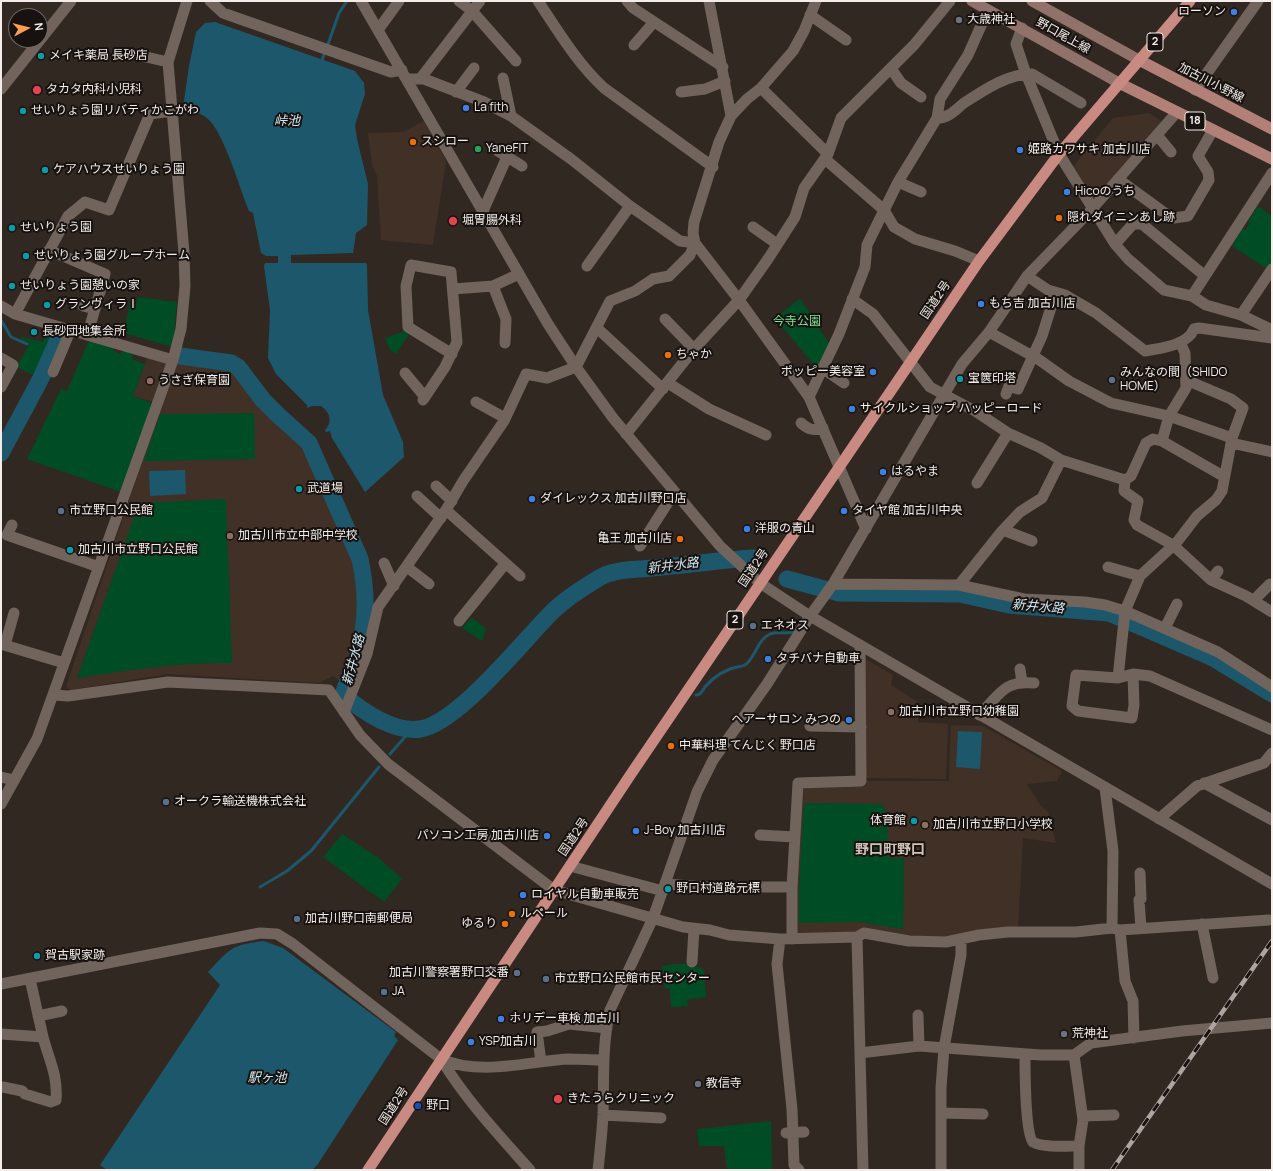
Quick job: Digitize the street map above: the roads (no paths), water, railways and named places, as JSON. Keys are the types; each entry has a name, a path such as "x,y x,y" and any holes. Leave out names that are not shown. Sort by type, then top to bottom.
{"highway":[{"name":"国道2号","path":"368,1170 839,464 979,261 1059,154 1190,1"}],"main road":[{"name":"野口尾上線","path":"972,1 1119,83"},
{"name":"野口尾上線","path":"1032,1 1139,60"},
{"name":"加古川小野線","path":"1139,60 1272,129"},
{"name":"18","path":"1119,83 1272,159"}],"street":[{"path":"48,30 71,1"},
{"path":"1,804 37,739 54,695 64,663 173,360 181,329 185,286 184,253 168,62 187,1"},
{"path":"210,1 224,13 391,72 424,79 484,102 511,116 680,242 695,243"},
{"path":"361,1 519,274 576,367 626,434 720,546 760,583 810,616 1272,884"},
{"path":"378,30 399,1"},
{"path":"459,1 472,11 507,44 516,61"},
{"path":"420,79 480,1"},
{"path":"538,1 581,65 594,79 604,88 713,167"},
{"path":"627,1 633,8 723,67"},
{"path":"709,1 723,67 731,116"},
{"path":"816,1 793,51 761,88 747,99 731,116 719,142 713,167 694,222 693,233 695,243 739,300 809,397 866,529"},
{"path":"626,434 694,349 739,300 795,217 804,188 827,156 841,118 892,70 950,1"},
{"path":"1195,90 1258,1"},
{"path":"809,397 839,334 865,266 867,245 898,182 937,118 940,99 968,54 988,10"},
{"path":"810,15 846,40"},
{"path":"634,45 654,22"},
{"path":"1022,28 1016,44 1026,74 1059,154 1092,210 1115,244 1128,259 1164,290 1192,296 1206,305 1241,314 1272,330"},
{"path":"1,89 34,48"},
{"path":"133,54 168,62"},
{"path":"456,92 474,68"},
{"path":"892,70 901,83 921,97"},
{"path":"937,118 948,116 994,84 1026,74 1032,74 1081,103"},
{"path":"503,78 511,116"},
{"path":"681,92 705,89 725,81"},
{"path":"761,88 827,156 884,210 894,227 915,239 955,251 979,261"},
{"path":"16,314 68,216 85,202 108,210 150,114 172,111"},
{"path":"598,1170 603,1115 604,1060 610,1010 653,918 697,792 713,760 768,684 810,616 833,584 962,364 988,332 1027,276 1092,210 1177,112"},
{"path":"1118,179 1166,214 1174,218 1188,216 1209,180 1208,172 1198,156 1213,130"},
{"path":"1157,135 1171,152"},
{"path":"483,211 503,154 522,166"},
{"path":"1192,296 1272,173"},
{"path":"898,182 921,192"},
{"path":"588,260 602,239 630,206"},
{"path":"1115,244 1133,224 1142,224 1205,276"},
{"path":"753,227 777,244"},
{"path":"344,712 367,654 378,607 446,509 505,418 526,374 547,378 576,367 610,301 635,291 653,279 669,276 690,255 695,243"},
{"path":"49,250 105,274 90,326"},
{"path":"405,373 424,398 452,354 457,342 451,272 411,265 406,286 408,327 452,354"},
{"path":"1241,314 1272,269"},
{"path":"453,289 493,286 519,274"},
{"path":"1027,276 1048,290 1065,295 1096,313 1145,352 1180,342 1192,333 1194,329 1199,328 1272,338"},
{"path":"493,286 510,317 505,343"},
{"path":"1006,394 1009,386 1018,389 1034,356 1054,298 1058,294"},
{"path":"852,299 873,314 930,387 945,394 1008,433 1041,448 1061,460 1125,480 1132,476 1146,443 1153,439 1162,441 1223,476"},
{"path":"1,306 16,314 173,360"},
{"path":"83,306 95,309"},
{"path":"665,319 694,349"},
{"path":"53,372 66,328"},
{"path":"597,328 665,386 708,412 758,434"},
{"path":"988,332 1034,356 1069,380 1111,403 1169,416 1232,441 1272,452"},
{"path":"1162,441 1169,416 1186,388 1185,353 1180,342"},
{"path":"1,358 13,365 1,387"},
{"path":"822,368 844,383"},
{"path":"1118,678 1125,611 1140,576 1173,546 1197,516 1216,500 1222,491 1223,476 1232,441 1243,408 1231,399 1192,382 1187,382"},
{"path":"476,402 505,418"},
{"path":"801,423 807,429 812,430 823,428"},
{"path":"977,483 1008,433"},
{"path":"959,586 1003,530 1020,512 1042,498 1061,460"},
{"path":"1125,480 1124,491 1138,502 1134,520 1137,525 1173,546 1214,575 1272,612"},
{"path":"436,486 446,509"},
{"path":"640,546 674,493"},
{"path":"417,496 446,509 520,576"},
{"path":"12,525 7,535 99,567"},
{"path":"1003,530 1032,541"},
{"path":"384,563 394,586"},
{"path":"459,621 463,608 505,564"},
{"path":"407,567 430,584"},
{"path":"1108,567 1140,576"},
{"path":"833,584 959,586 1024,599 1085,602 1125,611 1218,652 1272,687"},
{"path":"1254,600 1270,584"},
{"path":"1165,628 1177,604"},
{"path":"14,613 3,645 64,663"},
{"path":"792,939 792,887 798,783 861,781 860,645"},
{"path":"1020,669 1022,682"},
{"path":"1134,674 1134,705 1132,718 1078,711 1072,706 1076,675 1118,678 1134,674 1150,676 1272,730"},
{"path":"54,695 68,696 168,682 329,690 360,735 388,764 554,890 683,927 729,935 780,939 857,937 864,933 909,941 946,942 1008,932 1076,932 1269,920"},
{"path":"979,715 1000,692 1009,685 1022,682 1034,683"},
{"path":"810,726 861,727"},
{"path":"1159,819 1197,786 1264,763 1272,752"},
{"path":"1,777 14,780"},
{"path":"1204,783 1272,820"},
{"path":"1105,788 1113,851 1116,929 1125,981 1133,1001 1134,1038"},
{"path":"760,835 794,837"},
{"path":"570,866 664,888 792,887"},
{"path":"1140,873 1141,898 1139,900 1141,928"},
{"path":"1202,924 1213,978"},
{"path":"692,962 694,928"},
{"path":"1,978 1,984 260,933 277,934 441,1059 453,1064 497,1067 568,1059 604,1060"},
{"path":"857,937 863,1170"},
{"path":"780,939 777,964 785,1031 794,1132 794,1165 799,1170"},
{"path":"941,1170 941,1113 944,1048 961,955 961,940"},
{"path":"3,1087 22,1091 25,1094 51,1102 56,1100 56,1080 43,1037 30,979"},
{"path":"38,1016 62,1011"},
{"path":"918,1015 920,1046"},
{"path":"860,1053 920,1046 1025,1054 1074,1055 1091,1043 1182,1031 1272,1023"},
{"path":"541,1062 537,1032 548,1031 569,1024 607,1028"},
{"path":"1,1034 43,1037"},
{"path":"1025,1054 1028,1126 1031,1140 1034,1143 1042,1145 1079,1146"},
{"path":"1074,1055 1083,1116 1083,1133 1079,1146 1079,1170"},
{"path":"441,1059 454,1081 478,1111 530,1170"},
{"path":"941,1113 983,1114"},
{"path":"603,1115 661,1118"},
{"path":"1083,1116 1114,1115"}],"water":[{"name":"峠池","path":"215,22 355,71 364,83 365,94 355,125 368,184 367,225 356,233 353,253 291,255 291,263 366,263 367,265 368,310 383,395 403,442 404,457 365,492 332,438 330,431 326,432 325,430 330,420 327,411 321,406 312,406 307,408 307,405 276,374 268,358 270,310 264,266 265,263 278,263 278,256 266,256 261,253 253,213 249,211 227,151 216,129 204,116 183,108 196,32 205,23"},
{"path":"185,470 186,494 150,496 149,471"},
{"path":"958,731 982,732 980,769 956,767"},
{"name":"駅ヶ池","path":"264,941 283,948 396,1032 394,1036 398,1040 318,1164 312,1170 107,1170 100,1165 220,985 208,972 226,953 232,949 244,944"}],"waterway":[{"path":"327,47 339,13 347,1"},
{"path":"322,60 325,52"},
{"path":"1,320 11,337 27,344"},
{"name":"新井水路","path":"41,378 61,333"},
{"name":"新井水路","path":"180,356 231,363 238,367 263,400 309,443 360,559 364,583 365,608 363,633 357,657 344,692 345,696 370,715 390,725 400,728 420,729 436,723 453,712 491,678 554,610 564,601 593,581 605,575 625,570 754,558"},
{"name":"新井水路","path":"1,453 40,380"},
{"name":"新井水路","path":"787,579 839,593 960,594 1009,605 1109,613 1213,658 1272,694"},
{"path":"696,695 700,694 706,686 721,673 745,665 749,662 759,644 770,634 791,633 797,631"},
{"path":"390,754 411,730"},
{"path":"260,887 287,871 311,851 379,767"}],"railway":[{"path":"1112,1170 1272,941"}],"place":[{"name":"ローソン","path":"1234,12"},
{"name":"大歳神社","path":"959,20"},
{"name":"メイキ薬局 長砂店","path":"41,56"},
{"name":"タカタ内科小児科","path":"37,90"},
{"name":"La fith","path":"466,108"},
{"name":"せいりょう園リバティかこがわ","path":"23,111"},
{"name":"スシロー","path":"413,142"},
{"name":"YaneFIT","path":"478,149"},
{"name":"姫路カワサキ 加古川店","path":"1020,150"},
{"name":"ケアハウスせいりょう園","path":"45,170"},
{"name":"Hicoのうち","path":"1067,192"},
{"name":"隠れダイニンあし跡","path":"1059,218"},
{"name":"堀胃腸外科","path":"453,221"},
{"name":"せいりょう園","path":"12,228"},
{"name":"せいりょう園グループホーム","path":"26,256"},
{"name":"せいりょう園憩いの家","path":"12,286"},
{"name":"もち吉 加古川店","path":"981,304"},
{"name":"グランヴィラⅠ","path":"47,305"},
{"name":"長砂団地集会所","path":"34,332"},
{"name":"ちゃか","path":"668,355"},
{"name":"ポッピー美容室","path":"873,372"},
{"name":"宝篋印塔","path":"960,379"},
{"name":"みんなの間（SHIDO HOME）","path":"1112,380"},
{"name":"うさぎ保育園","path":"150,381"},
{"name":"サイクルショップ ハッピーロード","path":"852,409"},
{"name":"はるやま","path":"883,472"},
{"name":"武道場","path":"299,489"},
{"name":"ダイレックス 加古川野口店","path":"532,499"},
{"name":"市立野口公民館","path":"61,511"},
{"name":"タイヤ館 加古川中央","path":"844,511"},
{"name":"洋服の青山","path":"747,529"},
{"name":"加古川市立中部中学校","path":"230,536"},
{"name":"亀王 加古川店","path":"680,539"},
{"name":"加古川市立野口公民館","path":"70,550"},
{"name":"エネオス","path":"753,626"},
{"name":"タチバナ自動車","path":"768,659"},
{"name":"加古川市立野口幼稚園","path":"891,712"},
{"name":"ヘアーサロン みつの","path":"849,720"},
{"name":"中華料理 てんじく 野口店","path":"671,746"},
{"name":"オークラ輸送機株式会社","path":"166,802"},
{"name":"体育館","path":"914,821"},
{"name":"加古川市立野口小学校","path":"925,825"},
{"name":"J-Boy 加古川店","path":"636,831"},
{"name":"パソコン工房 加古川店","path":"547,836"},
{"name":"野口村道路元標","path":"668,889"},
{"name":"ロイヤル自動車販売","path":"523,895"},
{"name":"ルペール","path":"512,914"},
{"name":"加古川野口南郵便局","path":"297,919"},
{"name":"ゆるり","path":"505,924"},
{"name":"賀古駅家跡","path":"37,956"},
{"name":"加古川警察署野口交番","path":"517,973"},
{"name":"市立野口公民館市民センター","path":"546,979"},
{"name":"JA","path":"384,992"},
{"name":"ホリデー車検 加古川","path":"501,1019"},
{"name":"荒神社","path":"1064,1034"},
{"name":"YSP加古川","path":"471,1042"},
{"name":"教信寺","path":"698,1084"},
{"name":"きたうらクリニック","path":"558,1099"},
{"name":"野口","path":"418,1106"}],"district":[{"name":"野口町野口","path":"890,850"}],"park label":[{"name":"今寺公園","path":"797,322"}]}
